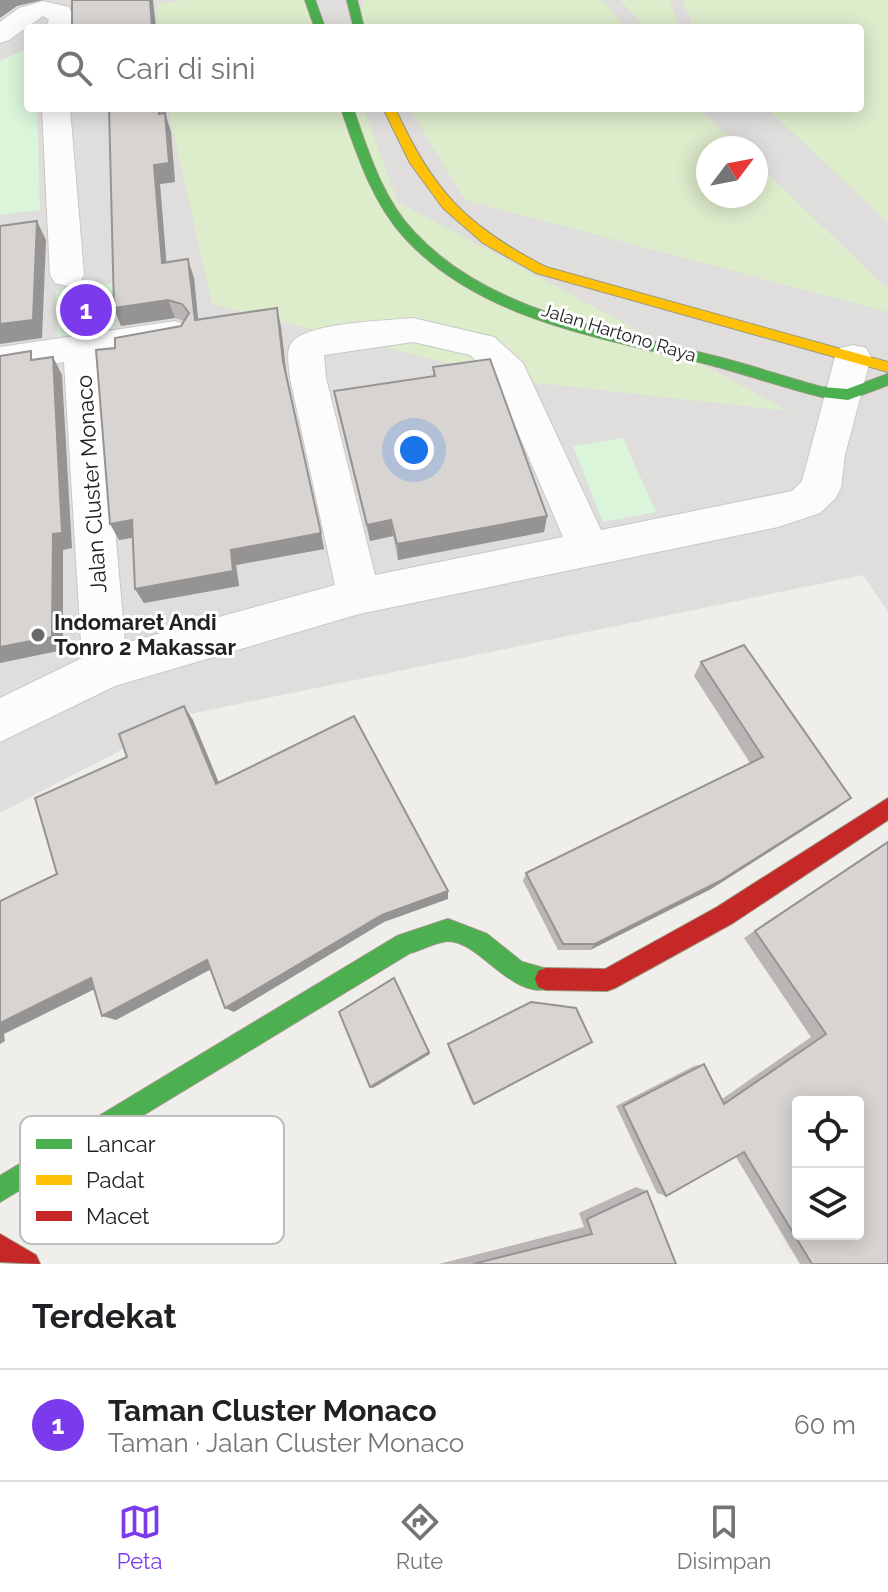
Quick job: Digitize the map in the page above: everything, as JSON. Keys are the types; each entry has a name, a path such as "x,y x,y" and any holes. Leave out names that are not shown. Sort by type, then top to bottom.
{"street":[{"path":"310,0 319,24"},
{"path":"352,0 358,24"},
{"path":"0,35 27,13 40,9 60,12 60,24"},
{"path":"0,35 24,38"},
{"path":"56,112 51,226 67,275"},
{"name":"Jalan Hartono Raya","path":"348,112 368,168 390,212 422,248 451,272 480,288 580,325 844,396"},
{"name":"Jalan Hartono Raya","path":"391,112 399,134 444,208 496,250 541,270 871,362"},
{"path":"359,596 308,378 306,349 324,341 413,330 482,346 510,372 589,549"},
{"name":"Jalan Cluster Monaco","path":"0,360 175,333"},
{"name":"Jalan Cluster Monaco","path":"81,346 105,669"},
{"path":"0,721 105,669 359,596 778,511 806,502 821,488 826,455 844,396 871,362"},
{"path":"844,396 888,379"},
{"path":"122,1116 405,944 448,930 479,942 517,972 550,980 607,980 725,915 888,808"},
{"path":"0,1190 20,1178"},
{"path":"0,1247 27,1264"}],"shaded area":[{"path":"0,0 888,0 888,612 863,575 190,714 0,813"}],"green space":[{"path":"182,0 304,0 322,24 158,24 157,4"},
{"path":"363,0 602,0 623,24 360,24"},
{"path":"620,0 669,0 678,24 642,24"},
{"path":"682,0 888,0 888,223 771,112 864,112 864,24 692,24"},
{"path":"24,50 24,112 37,112 40,210 0,215 0,61"},
{"path":"169,112 364,112 398,202 789,411 520,381 212,304"},
{"path":"411,112 702,112 727,136 696,136 696,208 768,208 768,174 888,289 888,312 465,200"},
{"path":"114,283 115,329 58,338 56,290"},
{"path":"623,438 656,512 603,522 573,446"}],"building":[{"path":"72,0 150,0 152,24 72,24"},
{"path":"109,112 165,113 169,163 154,165 162,263 188,259 195,320 277,308 283,361 321,533 231,550 233,571 135,589 132,520 110,524 96,350 115,348 115,338 181,326 189,313 182,304 168,300 114,308"},
{"path":"37,221 33,320 0,324 0,226"},
{"path":"31,351 31,360 53,357 62,533 53,534 52,637 0,647 0,356"},
{"path":"490,359 547,516 397,544 391,520 367,525 334,391 435,376 433,367"},
{"path":"744,645 851,798 720,881 595,944 563,944 526,873 763,757 701,662"},
{"path":"184,706 216,784 354,716 448,891 382,915 225,1008 207,960 102,1016 91,978 0,1023 0,901 57,874 35,798 127,757 119,734"},
{"path":"888,842 888,1264 812,1264 797,1240 864,1240 864,1096 792,1096 792,1231 744,1152 666,1196 623,1106 704,1064 724,1104 826,1034 755,931"},
{"path":"394,978 429,1052 370,1087 339,1012"},
{"path":"531,1002 576,1008 592,1042 474,1104 448,1044"},
{"path":"647,1191 676,1264 473,1264 592,1234 587,1219"}],"traffic: fast":[{"path":"310,0 319,24"},
{"path":"352,0 358,24"},
{"path":"348,112 380,193 399,223 440,263 474,285 511,303 592,331 711,360 822,392 848,395 888,379"},
{"path":"122,1116 405,944 448,930 479,942 517,972 546,979"},
{"path":"0,1190 20,1178"}],"traffic: slow":[{"path":"391,112 416,163 448,206 488,240 541,270 888,367"}],"traffic: jam":[{"path":"546,979 607,980 725,915 888,808"},
{"path":"0,1247 27,1264"}],"place":[{"name":"Taman Cluster Monaco","path":"86,310"},
{"name":"Indomaret Andi Tonro 2 Makassar","path":"38,635"}]}
